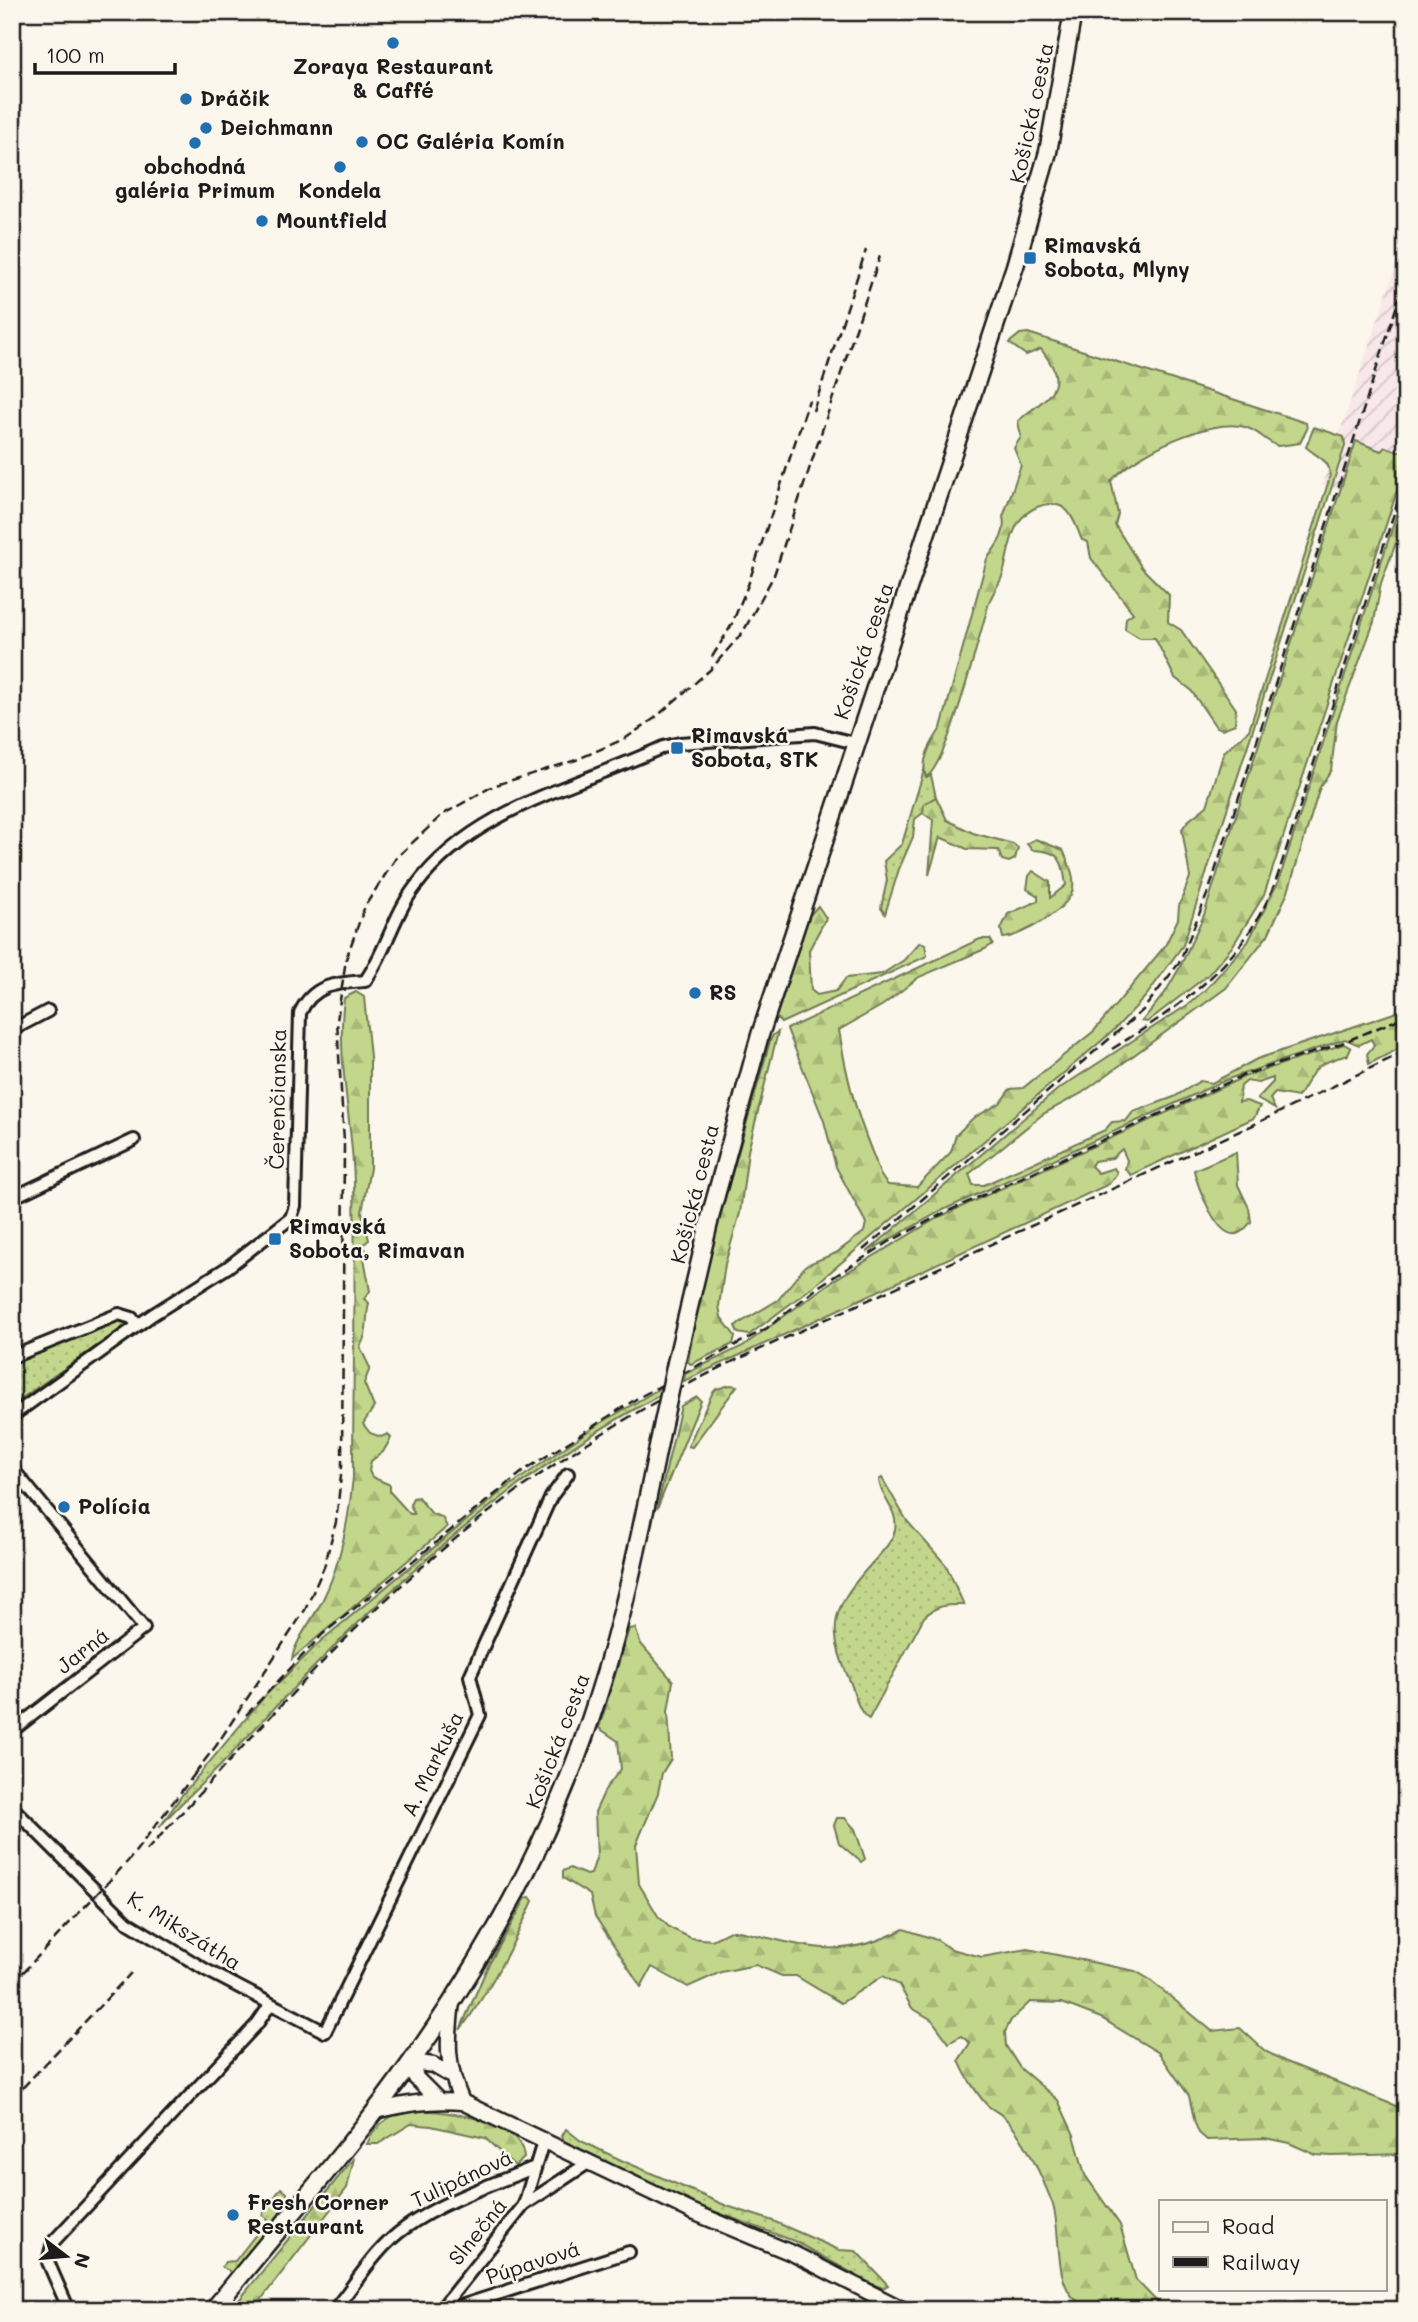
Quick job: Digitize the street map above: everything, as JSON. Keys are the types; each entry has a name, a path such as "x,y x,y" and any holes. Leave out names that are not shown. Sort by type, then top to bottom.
{"main road":[{"name":"Košická cesta","path":"213,2310 375,2111 412,2062 452,2001 533,1855 579,1750 622,1612 676,1363 736,1119 855,743 1015,266 1048,152 1073,12"}],"street":[{"name":"Čerenčianska","path":"12,1416 137,1325 229,1266 291,1218 295,1193 300,1013 305,1000 320,989 365,981 381,954 402,905 424,875 450,849 506,811 663,747 680,743 815,733 855,743"},
{"path":"12,1030 48,1011"},
{"path":"12,1198 134,1140"},
{"path":"12,1357 119,1314 132,1318 137,1325"},
{"name":"Jarná","path":"12,1468 144,1628 12,1731"},
{"name":"A. Markuša","path":"325,2032 480,1715 470,1676 551,1497 568,1474"},
{"name":"K. Mikszátha","path":"12,1807 127,1922 270,2005 325,2032"},
{"path":"452,2001 447,2041 450,2075 463,2102"},
{"path":"69,2310 48,2262 53,2242 257,2024 270,2005"},
{"path":"438,2100 416,2078 412,2062 433,2065 450,2075"},
{"path":"375,2111 405,2102 463,2102 588,2163 794,2253 904,2310"},
{"name":"Tulipánová","path":"334,2310 389,2241 405,2227 486,2186 533,2168 543,2142"},
{"name":"Slnečná","path":"440,2310 524,2205 588,2163"},
{"path":"524,2205 533,2168"},
{"name":"Púpavová","path":"448,2310 629,2252"}],"shaded area":[{"path":"1406,236 1406,509 1322,485"}],"green space":[{"path":"1028,333 1306,423 1307,429 1300,443 1278,446 1245,427 1213,427 1154,449 1111,481 1118,514 1115,525 1142,568 1169,595 1168,622 1181,630 1236,709 1235,724 1222,729 1216,727 1190,689 1175,678 1155,638 1140,638 1125,629 1126,618 1133,613 1091,558 1088,542 1082,540 1067,511 1058,505 1038,506 1027,513 1015,529 1003,574 989,603 953,725 934,768 926,777 926,757 941,728 987,559 1002,534 1003,517 1021,465 1014,448 1021,437 1018,421 1045,399 1055,385 1053,368 1041,349 1026,355 1009,343 1020,334"},
{"path":"1314,427 1344,437 1345,446 1183,945 1146,996 1113,1031 815,1285 749,1335 738,1333 735,1326 778,1300 806,1265 836,1253 864,1232 866,1223 836,1167 824,1121 787,1029 980,939 990,939 993,944 985,949 919,977 883,1005 839,1030 852,1092 880,1173 888,1185 917,1187 951,1152 956,1135 972,1119 1000,1103 1010,1089 1023,1088 1094,1031 1165,946 1178,919 1179,906 1190,877 1182,829 1207,806 1224,752 1249,730 1329,480 1327,464 1306,447"},
{"path":"1356,441 1381,451 1385,447 1406,453 1406,464 1264,895 1232,947 1208,975 1147,1022 1142,1021 1165,993 1204,915"},
{"path":"1406,485 1406,537 1396,543 1381,583 1374,622 1337,721 1331,770 1320,787 1288,892 1268,935 1226,988 1082,1093 1043,1114 969,1174 973,1185 984,1185 1105,1130 1112,1122 1126,1121 1133,1112 1174,1097 1200,1081 1212,1083 1257,1059 1406,1009 1406,1045 1369,1064 1367,1054 1374,1045 1371,1039 1359,1045 1345,1039 1228,1079 941,1211 867,1252 1057,1090 1189,1004 1248,942 1279,880"},
{"path":"924,770 926,777 931,775 936,797 925,804 923,813 915,819 913,837 899,869 885,914 881,908 887,880 884,861 902,844"},
{"path":"936,797 947,820 973,833 1013,844 1018,848 1015,859 1009,862 1002,860 998,850 967,849 940,837 929,875 933,820 923,813 924,804"},
{"path":"1035,839 1063,850 1072,873 1073,888 1064,904 1044,920 1021,933 1003,938 1001,929 1008,914 1038,901 1038,896 1027,889 1029,876 1033,871 1050,882 1050,898 1066,885 1058,858 1049,852 1032,850 1027,844"},
{"path":"818,906 826,918 809,950 811,990 817,995 836,991 846,978 882,974 904,960 920,942 925,944 927,956 781,1023 776,1018 809,916"},
{"path":"356,992 364,997 370,1057 370,1168 362,1212 369,1240 363,1245 367,1252 364,1258 370,1291 364,1299 369,1303 366,1331 360,1347 370,1368 364,1383 374,1407 363,1424 370,1433 381,1437 388,1434 391,1438 383,1452 371,1461 369,1471 372,1477 390,1485 390,1492 410,1514 414,1514 410,1504 413,1498 418,1497 432,1514 442,1517 447,1527 292,1659 336,1568 347,1523 353,1477 354,1184 343,1068 342,1022 344,998"},
{"path":"778,1032 748,1151 740,1213 725,1264 719,1306 721,1317 735,1336 733,1344 691,1364 688,1362 695,1322 724,1201 770,1041"},
{"path":"1344,1044 1351,1048 1348,1055 1328,1061 1316,1069 1298,1097 1275,1093 1270,1099 1275,1109 1257,1099 1273,1082 1273,1078 1258,1083 1247,1081 1241,1086 1239,1102 1246,1101 1260,1106 1254,1118 1131,1175 1125,1169 1127,1160 1122,1149 1112,1158 1094,1161 1091,1166 1098,1173 1114,1168 1117,1173 1109,1184 684,1381 685,1374 743,1346 834,1280 939,1217 1246,1076"},
{"path":"1236,1152 1238,1185 1249,1208 1251,1222 1241,1232 1231,1234 1216,1221 1210,1211 1194,1170"},
{"path":"119,1318 131,1322 12,1405 12,1360"},
{"path":"737,1386 692,1447 688,1446 712,1394 716,1389"},
{"path":"662,1387 660,1395 538,1471 427,1559 325,1656 159,1828 182,1795 264,1697 322,1640 501,1492 591,1429"},
{"path":"697,1397 701,1401 657,1509 681,1406"},
{"path":"882,1478 907,1521 946,1565 964,1605 942,1606 924,1617 869,1719 859,1708 842,1662 836,1630 837,1616 850,1590 892,1539 895,1530 894,1516 880,1486 879,1480"},
{"path":"635,1628 641,1644 673,1681 668,1711 671,1759 662,1773 658,1793 636,1845 639,1884 658,1916 670,1928 691,1938 712,1940 730,1931 739,1931 823,1948 860,1945 904,1929 937,1940 951,1949 982,1957 1028,1949 1135,1971 1149,1979 1212,2031 1240,2028 1265,2051 1284,2061 1406,2110 1406,2154 1316,2155 1289,2143 1265,2138 1207,2140 1199,2133 1189,2096 1159,2053 1101,2018 1062,2003 1030,2002 1011,2020 1005,2032 1006,2046 1020,2068 1058,2100 1074,2135 1085,2175 1120,2225 1136,2280 1165,2310 1107,2311 1076,2300 1064,2281 1055,2213 1038,2169 1012,2126 987,2105 961,2066 959,2060 970,2043 961,2036 949,2043 932,2020 912,2008 899,1985 883,1976 841,2003 796,1976 782,1976 756,1965 721,1972 688,1987 652,1967 641,1987 595,1916 590,1895 563,1878 563,1871 570,1868 586,1875 591,1874 597,1855 595,1812 606,1788 621,1769 618,1741 599,1728 629,1629"},
{"path":"837,1818 845,1818 855,1829 865,1859 861,1862 839,1843 834,1825"},
{"path":"530,1897 533,1901 509,1951 460,2030 487,1968 526,1898"},
{"path":"423,2110 468,2116 499,2127 512,2135 520,2145 524,2158 515,2166 485,2138 411,2124 378,2144 367,2144 383,2122 397,2114"},
{"path":"566,2129 581,2141 727,2206 773,2221 839,2250 856,2251 888,2285 883,2288 872,2284 794,2241 679,2198 564,2141 562,2136"},
{"path":"354,2158 347,2188 253,2310 231,2310"},
{"path":"281,2188 287,2193 287,2204 232,2273 222,2267 225,2262 235,2261 268,2219 262,2215"}],"railway":[{"path":"813,411 866,250"},
{"path":"194,1774 216,1746 305,1610 324,1567 336,1522 342,1466 344,1142 337,1021 346,959 365,906 396,858 442,815 493,786 576,760 626,738 655,718 711,669 743,632 774,575 880,256"},
{"path":"863,1250 1143,1010 1179,963 1209,890 1406,277"},
{"path":"712,657 731,626 748,585 809,400"},
{"path":"1112,1049 1165,1014 1211,977 1231,956 1265,906 1278,875 1406,476"},
{"path":"246,1715 323,1634 525,1470 636,1399 767,1328 821,1285 889,1242 942,1214 1244,1075 1342,1043 1406,1016"},
{"path":"146,1851 297,1688 392,1594 470,1527 596,1437 732,1362 1253,1125 1406,1051"},
{"path":"12,1984 129,1860 200,1767"},
{"path":"12,2099 131,1973"}],"place":[{"name":"Zoraya Restaurant & Caffé","path":"393,43"},
{"name":"Dráčik","path":"186,99"},
{"name":"Deichmann","path":"206,128"},
{"name":"OC Galéria Komín","path":"362,142"},
{"name":"obchodná galéria Primum","path":"195,143"},
{"name":"Kondela","path":"340,167"},
{"name":"Mountfield","path":"262,221"},
{"name":"Rimavská Sobota, Mlyny","path":"1030,258"},
{"name":"Rimavská Sobota, STK","path":"677,748"},
{"name":"RS","path":"695,993"},
{"name":"Rimavská Sobota, Rimavan","path":"275,1239"},
{"name":"Polícia","path":"64,1507"},
{"name":"Fresh Corner Restaurant","path":"233,2215"}]}
